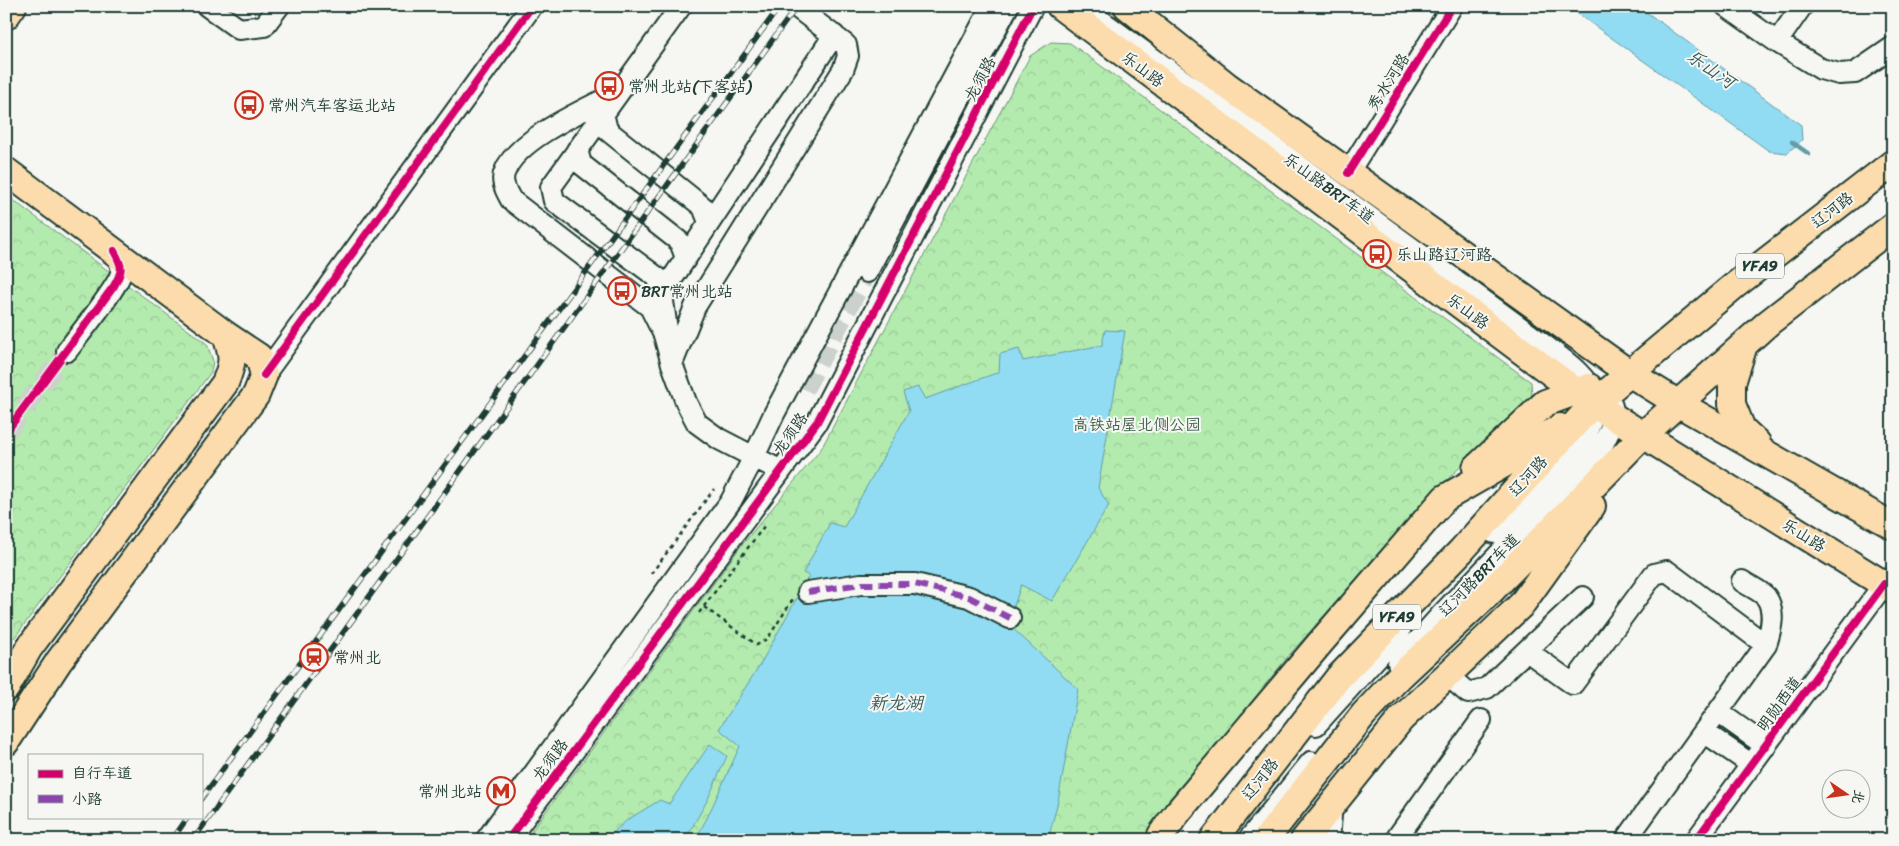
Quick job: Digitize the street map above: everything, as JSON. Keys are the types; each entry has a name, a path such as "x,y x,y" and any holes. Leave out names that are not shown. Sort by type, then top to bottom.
{"main road":[{"path":"6,16 13,6"},
{"name":"乐山路","path":"1060,6 1594,391 1643,435 1888,587"},
{"path":"1127,6 1226,85 1629,373 1679,404 1893,526"},
{"name":"辽河路","path":"1629,373 1742,280 1893,163"},
{"path":"6,172 226,335 259,357 264,374 256,395 59,661 6,742"},
{"name":"YFA9","path":"1265,840 1364,714 1399,677 1491,591 1643,435 1768,322 1893,226"},
{"path":"6,688 29,648 225,383 232,366 232,354 226,335"},
{"path":"1745,344 1732,383 1732,404 1742,429 1770,456"},
{"path":"1161,840 1162,835 1183,806 1445,498 1510,460 1594,391 1629,373"},
{"name":"辽河路","path":"1213,840 1339,677 1461,551 1594,391"},
{"path":"1304,840 1401,719 1521,606 1643,435"}],"street":[{"path":"207,6 240,29 264,26 279,6"},
{"path":"264,374 532,6"},
{"path":"672,364 664,270 561,193 558,177 681,6"},
{"path":"672,364 695,307 843,70 848,56 846,45 795,6"},
{"path":"867,272 1008,6"},
{"name":"龙须路","path":"508,840 817,422 1033,6"},
{"path":"1020,33 1036,16 1053,6"},
{"name":"乐山路BRT车道","path":"1070,6 1082,8 1106,24 1547,347 1569,364 1594,391"},
{"name":"乐山路BRT车道","path":"1101,6 1554,340 1594,391"},
{"name":"秀水河路","path":"1348,173 1452,6"},
{"path":"1726,6 1777,42 1821,69 1839,74 1854,73 1893,47"},
{"path":"1777,42 1802,6"},
{"name":"龙须路","path":"486,840 731,501 774,414 991,8"},
{"path":"666,289 834,35"},
{"path":"617,93 550,128 516,154 504,172 504,188 511,200 650,307 664,335 686,402 697,423 719,439 781,470"},
{"path":"603,113 607,130 703,207 709,222"},
{"path":"580,145 581,164 680,242 689,253"},
{"path":"67,351 114,286 121,272 120,263 114,251"},
{"name":"辽河路BRT车道","path":"1226,840 1301,742 1398,633 1585,437 1592,418 1594,391"},
{"name":"辽河路BRT车道","path":"1248,840 1288,789 1441,615 1602,446 1610,430 1594,391"},
{"path":"1526,651 1573,684 1654,574 1667,571 1766,644"},
{"path":"1626,840 1766,644 1772,626 1771,611 1766,597 1742,581"},
{"path":"803,594 861,584 915,584 969,597 1010,618"},
{"name":"明勋西道","path":"1701,838 1766,746 1888,587"},
{"path":"1452,670 1468,692 1487,688 1583,597"},
{"path":"1718,712 1766,746"},
{"path":"1400,840 1398,836 1481,720"},
{"path":"1704,732 1752,765"},
{"path":"1329,840 1332,803"}],"path":[{"path":"651,574 714,489"},
{"path":"704,607 758,645 768,638 791,600 803,594"}],"green space":[{"name":"高铁站屋北侧公园","path":"1051,42 1070,43 1531,382 1532,397 1448,479 1290,654 1157,819 1148,840 525,840 741,546 821,449 1030,56"},
{"path":"6,195 207,344 213,361 211,372 15,637 6,642"}],"water":[{"path":"1567,6 1638,6 1801,125 1802,140 1787,153 1769,151"},
{"name":"新龙湖","path":"1105,330 1125,331 1098,488 1109,505 1052,601 1021,585 1008,624 1078,689 1058,801 1048,840 695,840 740,746 719,729 761,663 809,576 803,573 830,523 844,527 909,411 903,392 918,387 925,399 999,372 1000,354 1019,349 1023,361 1102,345"},
{"path":"710,744 727,756 707,801 685,840 605,840 627,820 660,800 669,804"}],"waterway":[{"name":"乐山河","path":"1792,142 1809,154"}],"tunnel":[{"path":"804,389 867,272"},
{"path":"6,432 67,351"}],"railway":[{"path":"202,798 780,6"},
{"path":"193,840 797,6"},
{"path":"172,840 187,818"}],"marked path":[{"path":"808,592 861,584 915,584 969,597 1010,618"}],"cycle path":[{"path":"264,375 532,6"},
{"path":"508,840 817,422 1033,6"},
{"path":"1348,173 1452,6"},
{"path":"6,432 114,286 121,268 114,251"},
{"path":"1696,840 1884,584"}],"place":[{"name":"常州北站(下客站)","path":"609,86"},
{"name":"常州汽车客运北站","path":"249,105"},
{"name":"乐山路辽河路","path":"1377,254"},
{"name":"BRT常州北站","path":"622,291"},
{"name":"常州北","path":"314,657"},
{"name":"常州北站","path":"501,791"}]}
